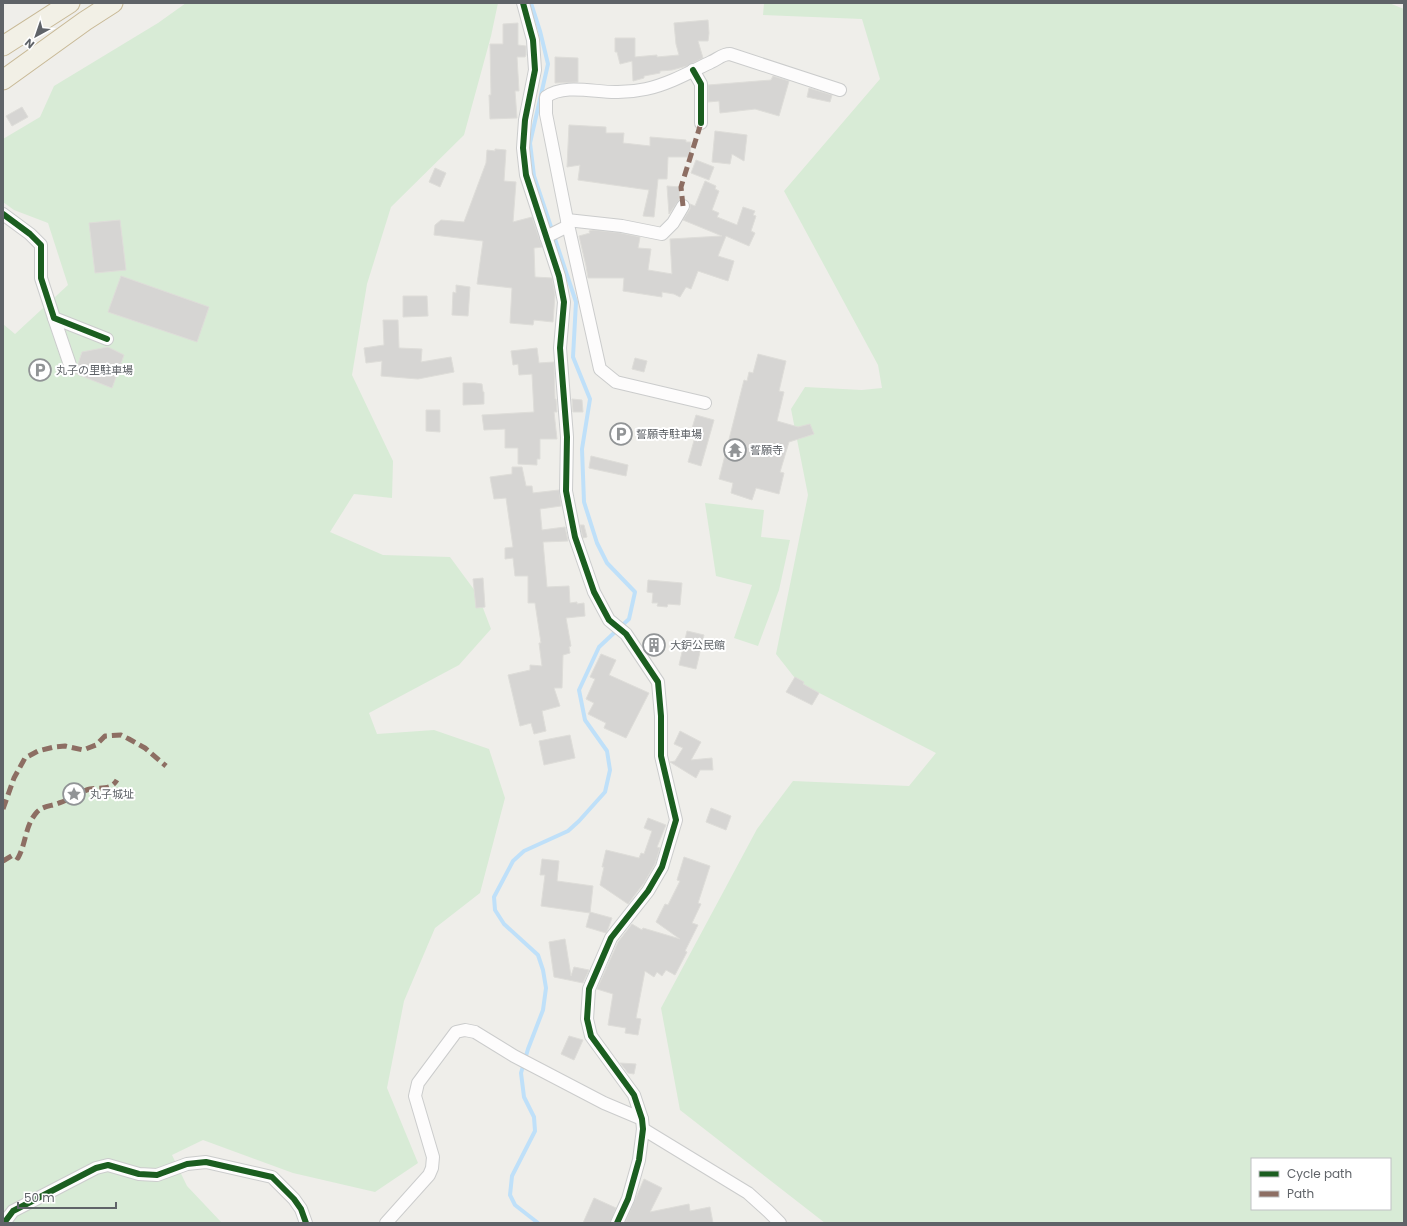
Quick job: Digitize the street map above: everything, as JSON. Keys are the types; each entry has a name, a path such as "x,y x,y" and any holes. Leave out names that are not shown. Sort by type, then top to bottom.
{"highway":[{"path":"3,35 56,3"},
{"path":"3,46 70,3"},
{"path":"3,71 113,3"},
{"path":"3,80 85,21"}],"street":[{"path":"523,3 533,40 535,70 525,120 522,148 526,175 559,276 564,302 560,348 567,437 566,491 577,544 594,592 609,620 626,634 658,682 661,716 661,756 676,820 662,867 648,891 611,938 589,989 587,1019 592,1036 634,1094 643,1124 637,1166 628,1199 617,1223"},
{"path":"546,97 558,91 584,90 617,92 646,89 678,78 714,61 725,54 730,54 840,90"},
{"path":"693,70 701,84 701,123"},
{"path":"531,87 546,97"},
{"path":"546,97 546,114 567,223 600,369 616,382 705,403"},
{"path":"546,237 567,223 622,226 662,234 674,222 683,206"},
{"path":"3,214 30,234 41,245 41,278 70,365"},
{"path":"54,318 107,339"},
{"path":"386,1223 429,1176 432,1168 433,1157 415,1096 418,1083 456,1032 465,1030 475,1032 514,1056 643,1124 748,1193 780,1223"},
{"path":"4,1223 13,1211 96,1168 108,1165 139,1174 157,1175 187,1164 206,1162 272,1177 301,1208 306,1223"}],"green space":[{"path":"186,3 498,3 491,36 464,135 391,207 367,284 352,375 393,461 392,498 354,494 330,532 383,555 450,557 478,595 491,629 459,665 369,713 377,734 434,730 489,749 505,798 480,893 435,928 404,1001 387,1088 418,1163 375,1192 293,1173 203,1140 172,1155 187,1186 222,1223 3,1223 3,324 15,334 68,285 48,223 14,210 3,202 3,139 40,117 54,86 158,23"},
{"path":"764,3 1389,3 1404,9 1404,1223 825,1223 680,1110 661,1008 757,829 793,781 909,786 936,753 798,682 776,654 808,495 791,409 805,387 862,390 882,388 878,365 784,191 880,79 862,19 763,15"},
{"path":"705,503 764,510 761,537 790,540 779,590 758,646 734,638 752,585 716,576"}],"building":[{"path":"708,20 708,41 698,41 703,58 687,66 672,70 660,71 660,73 644,76 644,78 633,81 632,61 620,64 617,52 615,52 615,38 635,38 635,57 679,55 676,44 674,23"},
{"path":"518,23 518,45 526,46 526,55 525,57 517,57 519,91 515,91 517,118 490,119 490,44 503,44 503,24"},
{"path":"555,57 578,58 578,82 555,83"},
{"path":"773,76 789,81 779,116 755,109 720,113 719,101 708,102 708,85 771,80"},
{"path":"809,88 832,95 830,102 807,97"},
{"path":"22,107 28,117 12,126 6,116"},
{"path":"569,125 606,127 606,133 624,133 623,143 650,146 650,137 686,140 686,142 691,142 690,157 668,157 667,179 658,179 654,217 643,216 649,190 578,180 580,165 567,167"},
{"path":"715,131 747,135 744,161 732,154 730,164 712,162"},
{"path":"495,149 506,150 504,181 516,182 513,222 532,217 542,247 534,248 535,277 552,278 555,295 553,322 534,320 533,325 510,323 512,288 477,284 483,241 434,235 435,225 441,220 464,222 486,163 487,150 495,151"},
{"path":"696,160 714,167 709,180 691,173"},
{"path":"435,168 446,173 440,187 429,182"},
{"path":"705,181 716,186 715,189 719,191 712,210 719,213 717,217 737,225 743,207 755,211 753,215 756,216 751,231 755,233 749,246 726,236 718,256 734,261 728,281 698,271 691,289 686,287 680,297 674,294 662,292 662,297 623,291 624,278 588,278 579,236 590,233 589,231 593,230 621,233 640,237 638,248 651,249 648,270 672,274 670,239 722,236 683,220 690,209 690,204 695,206"},
{"path":"667,186 680,187 679,200 669,214"},
{"path":"120,220 126,270 95,273 89,223"},
{"path":"121,276 209,307 197,342 108,312"},
{"path":"456,285 470,287 468,316 452,315 453,292 456,293"},
{"path":"403,296 427,296 428,316 403,317"},
{"path":"383,320 398,320 399,348 422,349 421,362 451,357 454,372 418,379 381,376 382,361 366,363 364,348 384,345"},
{"path":"108,347 124,355 112,388 74,373 82,352"},
{"path":"537,348 539,363 554,362 555,399 557,412 554,412 557,439 540,439 540,459 537,459 537,465 518,464 518,448 505,448 505,429 484,430 482,415 534,412 532,374 519,375 518,364 513,365 511,351"},
{"path":"758,354 786,361 779,391 784,392 777,421 798,427 810,424 814,434 789,442 780,472 784,473 779,494 756,488 752,500 731,493 733,483 719,479 744,380 747,381 749,372 753,373"},
{"path":"635,358 647,361 644,372 632,369"},
{"path":"463,383 482,384 484,404 463,405"},
{"path":"572,399 582,400 583,412 573,412"},
{"path":"426,410 440,410 440,432 426,431"},
{"path":"696,415 714,420 701,466 688,462 695,437 690,435"},
{"path":"591,456 628,465 626,476 589,468"},
{"path":"512,467 522,467 526,486 532,486 533,493 559,490 561,506 540,509 542,530 565,527 568,541 543,542 547,587 569,586 570,603 584,603 585,616 566,618 571,646 569,647 570,653 563,655 562,688 554,688 560,706 542,711 546,731 534,734 531,723 520,726 508,675 530,670 530,665 542,666 539,643 541,643 535,603 528,603 528,576 515,576 513,558 505,559 505,548 513,547 506,498 494,499 490,477 512,474"},
{"path":"580,525 584,525 587,537 583,538"},
{"path":"483,578 485,607 476,608 473,579"},
{"path":"648,580 682,583 680,605 668,604 667,607 657,606 658,603 652,603 653,593 647,592"},
{"path":"687,631 704,635 696,669 679,665"},
{"name":"大鈩公民館","path":"650,638 660,641 657,653 647,650"},
{"path":"601,654 616,660 609,675 649,693 626,738 604,728 606,723 588,714 594,703 586,699 595,679 590,677"},
{"path":"795,677 804,682 803,684 819,693 812,705 786,692"},
{"path":"680,731 701,742 691,760 712,758 713,770 700,770 696,778 670,762 675,761 683,748 674,744"},
{"path":"570,735 575,758 544,765 539,741"},
{"path":"711,808 731,816 726,830 706,822"},
{"path":"648,818 666,825 657,847 660,848 655,864 644,883 628,904 600,885 604,867 602,867 606,850 639,858 641,853 644,854 652,831 644,828"},
{"path":"684,857 710,866 698,903 701,904 692,923 698,925 685,951 687,952 675,975 666,970 662,976 657,972 654,977 645,971 636,1018 641,1019 638,1035 625,1033 626,1028 608,1025 613,994 597,989 618,942 632,924 642,930 643,928 680,939 656,922 665,904 668,905 680,881 677,880"},
{"path":"542,859 559,861 557,881 593,886 590,913 541,906 545,875 540,875"},
{"path":"590,912 612,918 606,933 586,927"},
{"path":"565,939 571,976 574,967 589,970 583,983 554,977 549,942"},
{"path":"569,1036 583,1040 574,1060 561,1054"},
{"path":"620,1063 636,1064 634,1074 628,1073"},
{"path":"644,1179 662,1188 650,1212 689,1204 690,1211 710,1207 713,1223 625,1223"},
{"path":"594,1198 616,1208 610,1223 583,1223"}],"waterway":[{"path":"531,3 548,64 530,143 534,176 576,302 573,357 590,399 582,449 584,502 597,543 607,563 635,592 629,619 599,647 579,690 585,720 607,751 610,770 605,792 568,831 524,851 513,861 494,897 495,910 504,924 538,955 543,970 546,988 543,1010 528,1049 521,1073 524,1097 534,1117 535,1131 512,1176 510,1195 515,1205 538,1223"}],"marked path":[{"path":"683,206 681,187 701,123"},
{"path":"3,809 14,778 25,758 38,751 65,746 83,750 96,745 105,736 121,735 145,748 166,766"},
{"path":"3,861 13,855 18,858 21,853 30,823 39,810 44,807 63,802 86,790 111,786 117,780"}],"cycle path":[{"path":"523,3 533,40 535,70 525,120 523,148 526,175 559,276 564,302 560,348 567,437 566,491 575,537 594,592 609,620 626,634 658,682 661,716 661,756 676,820 662,867 648,891 611,938 589,989 587,1019 591,1036 634,1095 642,1119 643,1129 639,1160 628,1199 617,1223"},
{"path":"693,70 701,84 701,123"},
{"path":"3,214 30,234 41,245 41,278 54,318 107,339"},
{"path":"4,1223 13,1211 96,1168 108,1165 139,1174 157,1175 187,1164 206,1162 272,1177 294,1199 301,1209 306,1223"}],"place":[{"name":"丸子の里駐車場","path":"40,370"},
{"name":"誓願寺駐車場","path":"621,434"},
{"name":"誓願寺","path":"735,450"},
{"name":"大鈩公民館","path":"654,645"},
{"name":"丸子城址","path":"74,794"}]}
